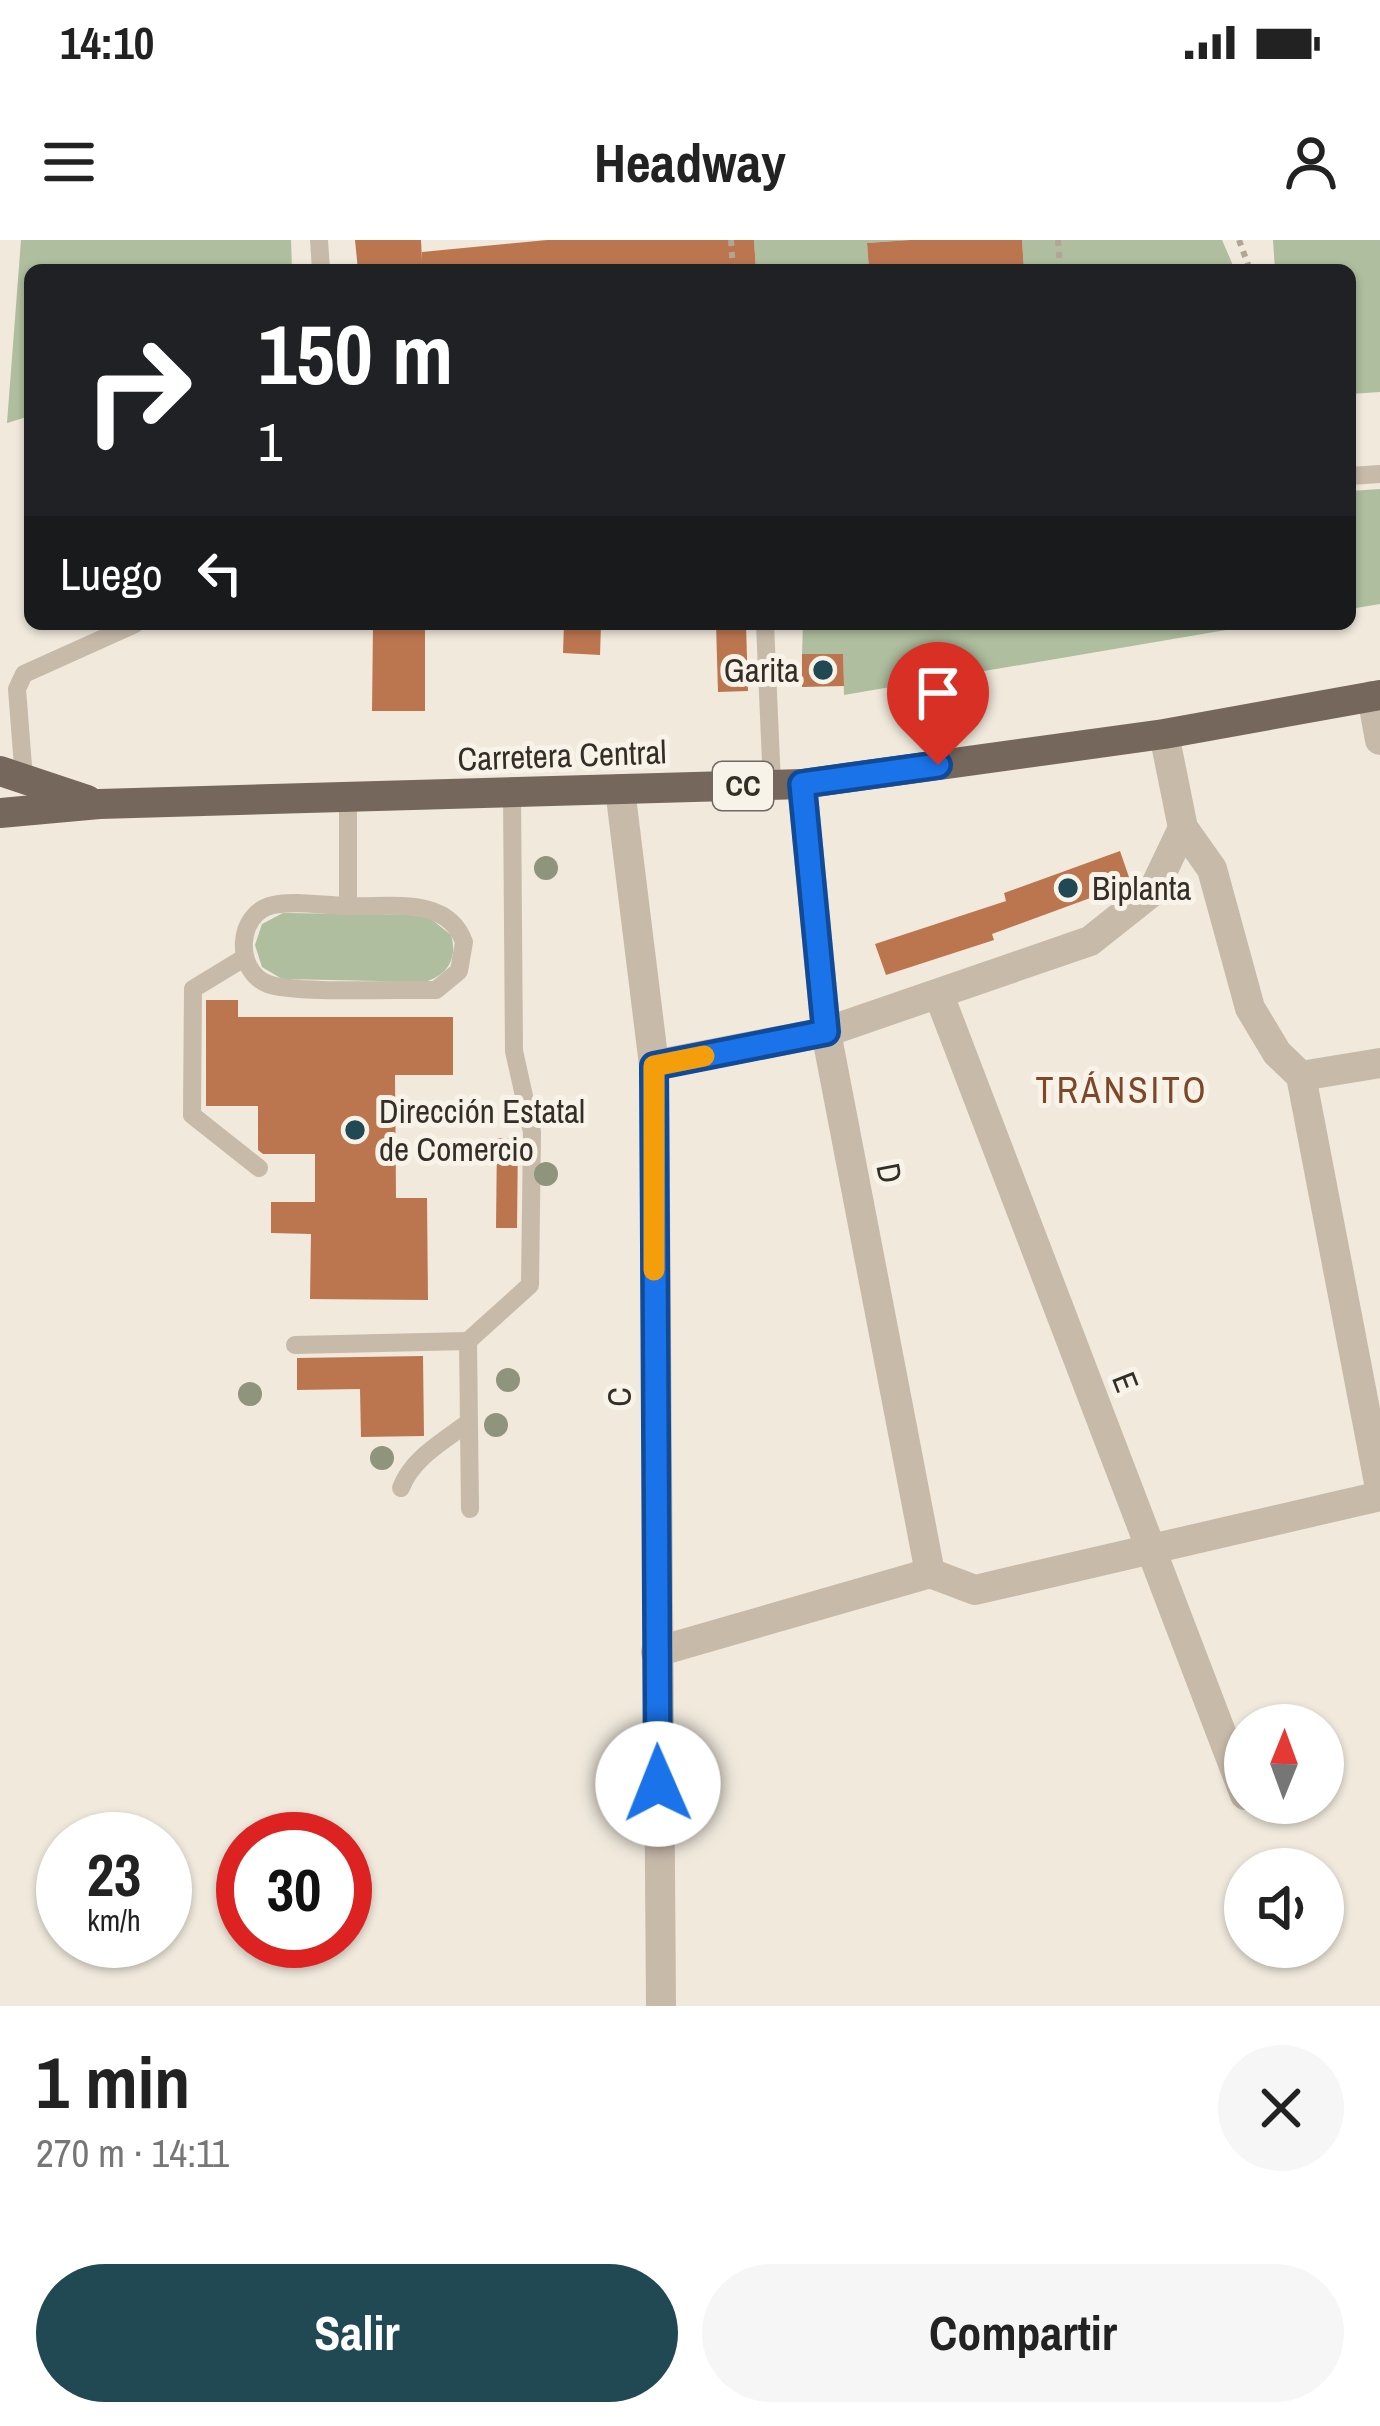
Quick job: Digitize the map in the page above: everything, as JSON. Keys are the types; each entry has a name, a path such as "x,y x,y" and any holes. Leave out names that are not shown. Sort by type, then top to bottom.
{"main road":[{"name":"Carretera Central","path":"0,813 99,804 787,784 1164,734 1376,695"},
{"name":"Carretera Central","path":"12,775 99,804"}],"street":[{"path":"1376,695 1380,740"},
{"path":"656,1652 930,1573 975,1590 1380,1492 1301,1076 1277,1053 1250,1008 1212,869 1184,828 1164,734"},
{"name":"D","path":"787,784 826,1032 930,1573"},
{"name":"C","path":"620,789 654,1066 661,2006"},
{"path":"654,1066 826,1032 1090,941 1153,891 1184,828"},
{"name":"E","path":"939,995 1224,1740"},
{"path":"1301,1076 1380,1063"}],"lane":[{"path":"12,775 17,688 24,674 122,630"},
{"path":"766,630 787,784"},
{"path":"295,1345 468,1342 530,1285 532,1132 514,1051 512,793"},
{"path":"348,797 348,906"},
{"path":"272,905 348,906 436,909 449,916 464,942 459,971 436,990 272,986 259,980 244,958 242,945 251,920 272,905"},
{"path":"244,958 193,989 192,1115 259,1168"},
{"path":"468,1342 470,1509"},
{"path":"400,1488 406,1473 469,1422"}],"green space":[{"path":"21,240 291,240 292,264 24,264 24,418 7,423"},
{"path":"754,240 910,240 867,243 869,264 756,264"},
{"path":"1022,240 1222,240 1232,264 1024,264"},
{"path":"1273,240 1380,240 1380,392 1356,394 1356,264 1275,264"},
{"path":"1380,489 1380,604 1356,608 1356,491"},
{"path":"803,630 1226,630 844,695 843,654 802,654"},
{"path":"283,913 426,915 451,935 452,959 445,970 425,982 282,979 262,967 255,945 262,924"}],"building":[{"path":"355,240 421,240 422,260 422,252 547,240 754,240 756,264 357,264"},
{"path":"1022,240 1024,264 869,264 867,243"},
{"path":"373,630 425,630 425,711 372,711"},
{"path":"564,630 601,630 600,655 563,653"},
{"path":"716,630 746,630 748,691 718,692"},
{"name":"Garita","path":"802,654 843,654 844,686 802,687"},
{"path":"1120,851 1131,883 992,934 994,940 886,975 875,944 1006,901 1004,893"},
{"name":"Dirección Estatal de Comercio","path":"206,1000 238,1000 238,1017 453,1017 453,1075 395,1075 396,1198 427,1198 428,1300 310,1299 311,1234 271,1233 271,1202 315,1202 315,1154 263,1154 258,1150 258,1106 206,1106"},
{"path":"497,1138 518,1138 517,1228 496,1228"},
{"path":"423,1356 424,1436 361,1437 360,1389 297,1390 297,1358"}],"slow traffic":[{"path":"654,1270 654,1066 704,1056"}],"place":[{"name":"Garita","path":"823,670"},
{"name":"Biplanta","path":"1068,888"},
{"name":"Dirección Estatal de Comercio","path":"355,1130"}],"district":[{"name":"TRÁNSITO","path":"1122,1090"}],"route":[{"path":"658,1784 654,1066 826,1032 802,784 938,765"}]}
